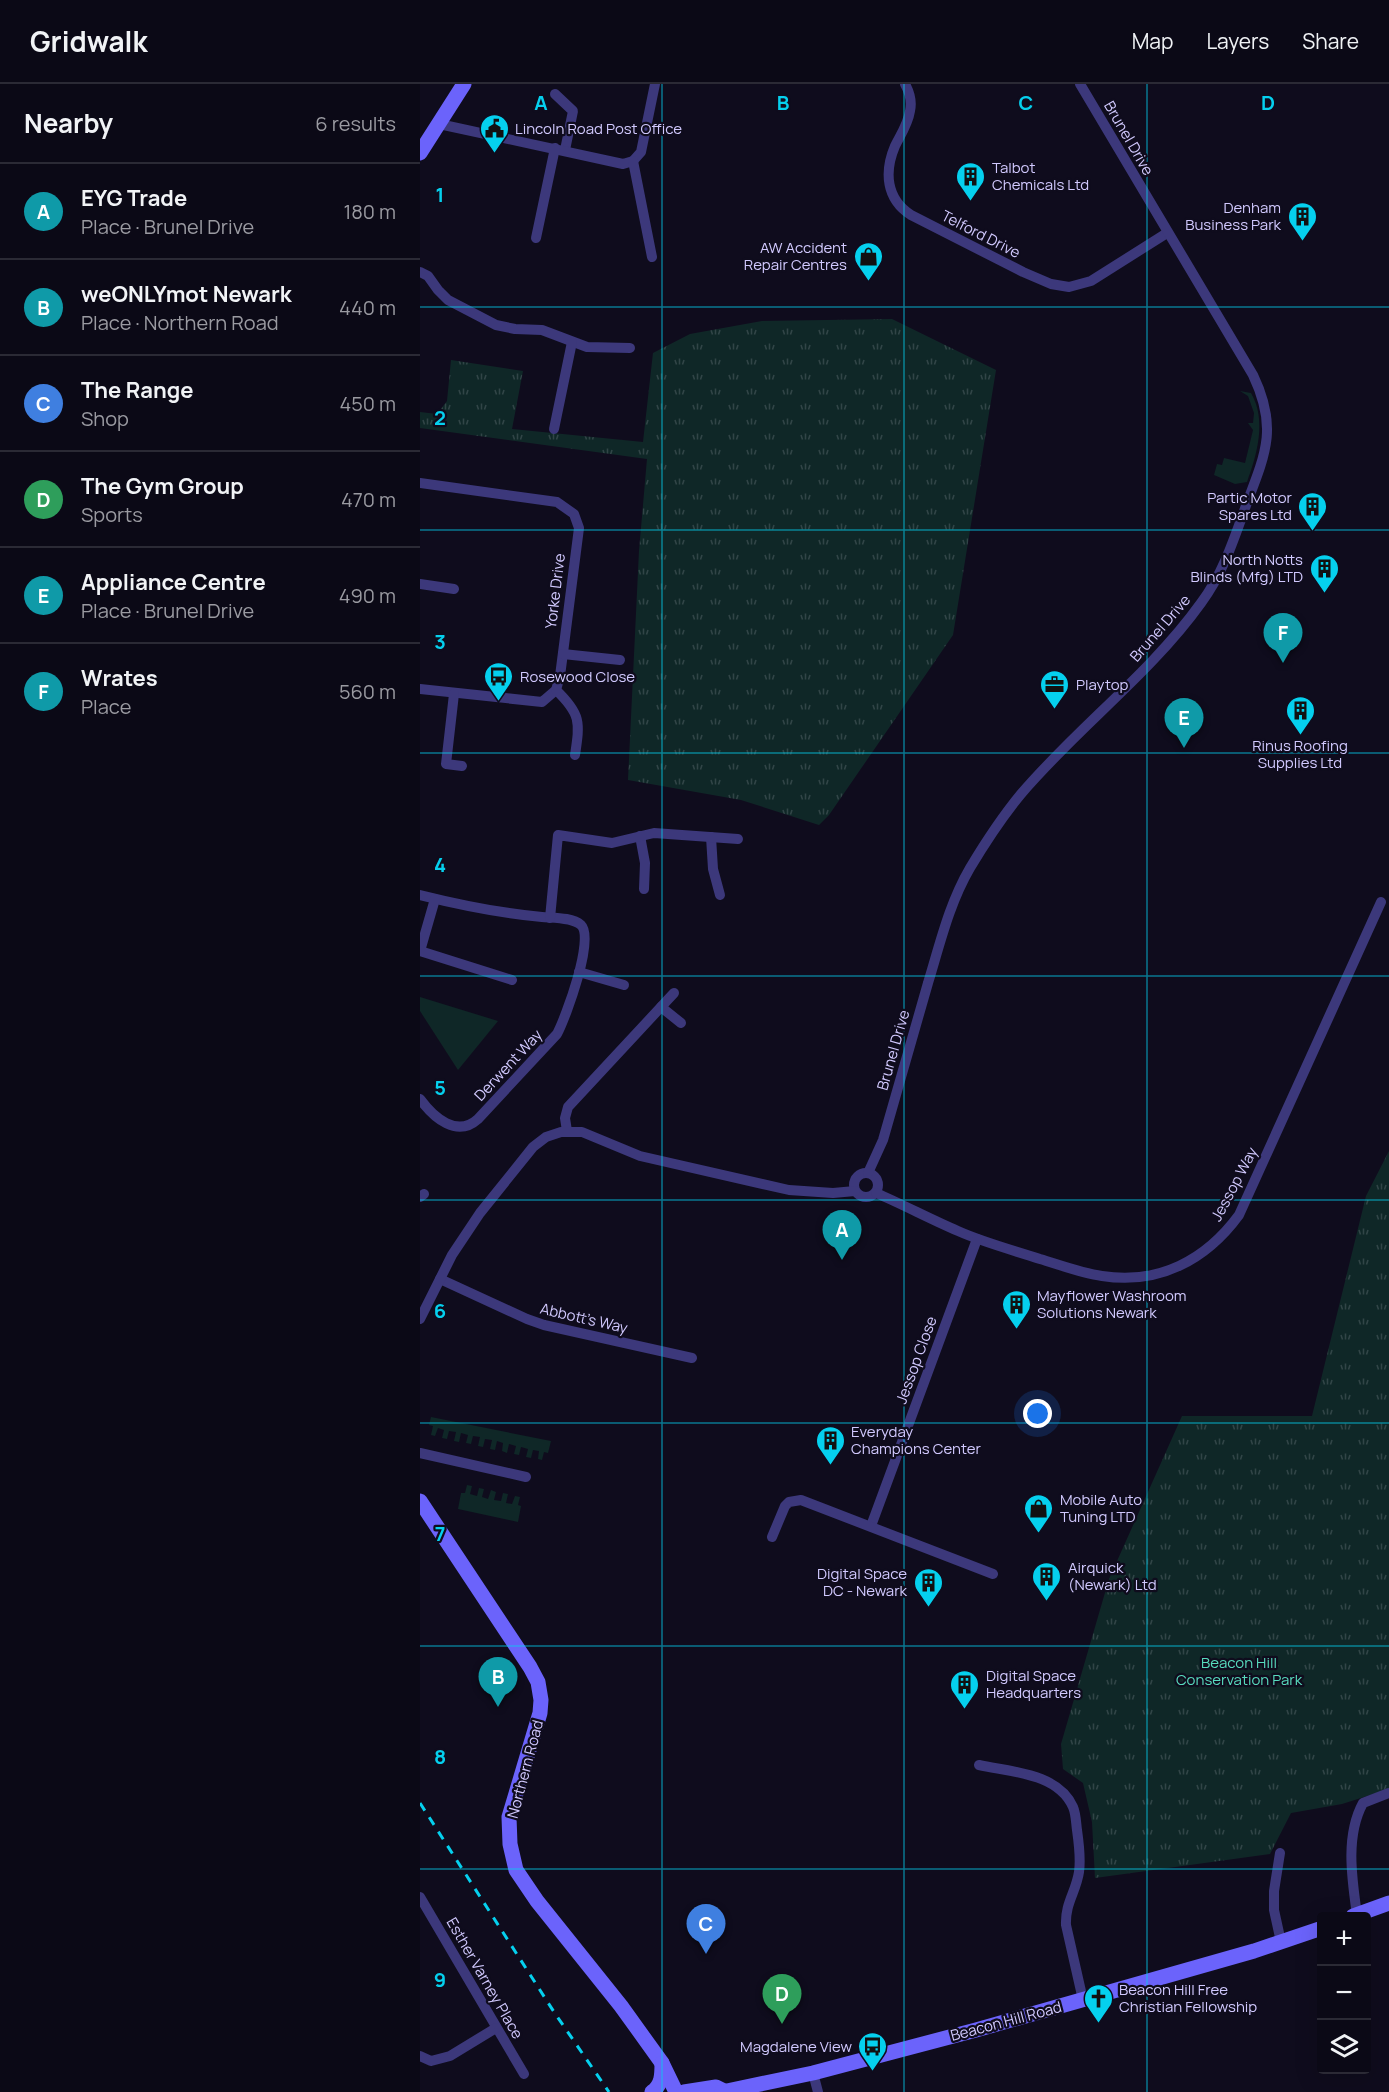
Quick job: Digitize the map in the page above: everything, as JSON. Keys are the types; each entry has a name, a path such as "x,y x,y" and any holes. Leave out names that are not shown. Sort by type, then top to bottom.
{"street":[{"path":"420,153 464,84"},
{"path":"439,124 623,164 633,161 641,152 655,84"},
{"name":"Telford Drive","path":"905,84 911,109 890,159 888,172 893,198 911,215 1023,272 1051,284 1070,287 1091,281 1167,233"},
{"name":"Brunel Drive","path":"868,1173 883,1140 944,927 961,884 993,832 1019,796 1152,661 1202,602 1225,562 1260,470 1268,432 1267,413 1258,386 1245,360 1080,84"},
{"path":"536,238 560,149 573,111 555,94"},
{"path":"633,161 652,257"},
{"path":"420,272 428,276 448,300 496,325 515,329 542,330 587,348 630,348"},
{"path":"554,429 572,342"},
{"name":"Yorke Drive","path":"420,483 557,502 574,514 579,528 560,676 556,690"},
{"path":"420,584 454,589"},
{"path":"562,654 620,660"},
{"path":"420,689 542,702 556,690 570,704 577,717 578,734 574,755"},
{"path":"454,694 446,764 462,766"},
{"path":"420,895 499,913 550,918 558,835 612,843 654,833 738,840"},
{"path":"640,836 645,863 644,889"},
{"path":"711,837 713,869 720,895"},
{"path":"435,899 420,951 512,980"},
{"name":"Jessop Way","path":"876,1193 977,1239 1070,1268 1111,1277 1137,1277 1169,1271 1193,1260 1226,1233 1239,1215 1381,902"},
{"name":"Derwent Way","path":"420,1099 438,1118 451,1126 463,1128 474,1123 558,1034 579,972 586,936 584,928 572,920 550,918"},
{"path":"579,972 624,985"},
{"path":"567,1131 568,1107 674,993"},
{"path":"661,1006 681,1023"},
{"path":"420,1319 452,1255 480,1213 527,1153 546,1137 567,1131 590,1134 640,1156 789,1190 832,1193 855,1191"},
{"path":"868,1173 876,1177 878,1183 876,1193 865,1198 855,1191 854,1182 860,1174 868,1173"},
{"name":"Jessop Close","path":"871,1526 977,1239"},
{"name":"Abbott's Way","path":"440,1279 544,1325 692,1358"},
{"path":"420,1453 526,1477"},
{"path":"772,1537 785,1506 795,1500 801,1500 993,1574"},
{"name":"Northern Road","path":"420,1501 530,1667 540,1688 540,1713 509,1817 510,1844 516,1870 537,1901 621,2006 662,2063 676,2092"},
{"path":"979,1765 1045,1780 1059,1788 1073,1807 1080,1865 1079,1875 1065,1914 1083,2000"},
{"path":"1355,1912 1351,1873 1355,1818 1363,1803 1389,1793"},
{"path":"1280,1853 1274,1891 1274,1910 1281,1942"},
{"name":"Esther Varney Place","path":"420,1897 524,2074"},
{"path":"1365,1912 1389,1903"},
{"name":"Beacon Hill Road","path":"684,2092 716,2087 723,2091 813,2073 1083,2000 1317,1930"},
{"path":"420,2056 431,2061 450,2056 496,2028"},
{"path":"652,2092 658,2087 662,2076 662,2063"},
{"path":"813,2073 818,2092"}],"green space":[{"path":"892,319 996,370 953,635 829,815 819,825 741,800 628,780 639,551 647,459 420,428 420,412 437,414 447,401 451,360 523,371 512,429 643,442 653,353 690,334 762,321"},
{"path":"1240,391 1251,393 1256,403 1259,414 1259,438 1247,482 1235,484 1214,475 1217,464 1222,465 1224,458 1245,463 1253,430 1248,423 1253,423 1254,413 1248,396"},
{"path":"420,997 498,1021 458,1070 420,1011"},
{"name":"Beacon Hill Conservation Park","path":"1389,1151 1389,1789 1342,1804 1291,1813 1270,1854 1095,1878 1092,1822 1083,1783 1063,1769 1061,1744 1109,1579 1182,1416 1312,1416 1366,1196"},
{"path":"431,1417 551,1441 548,1453 544,1452 542,1460 538,1459 539,1451 533,1450 531,1458 526,1457 528,1449 521,1447 519,1455 514,1454 516,1446 509,1444 507,1453 502,1451 503,1443 497,1441 495,1450 490,1449 492,1440 485,1439 483,1447 478,1446 480,1437 473,1436 471,1444 466,1443 468,1435 461,1433 459,1442 454,1441 456,1432 449,1431 447,1439 442,1438 444,1430 438,1428 435,1436 431,1435 433,1426 429,1425"},
{"path":"467,1485 472,1486 470,1494 477,1496 479,1488 484,1489 482,1497 488,1499 491,1490 496,1492 494,1500 501,1501 503,1493 508,1494 506,1503 512,1504 515,1496 520,1497 518,1522 458,1509 461,1493 465,1493"}],"railway":[{"path":"420,1803 554,2012 609,2092"}],"place":[{"name":"Lincoln Road Post Office","path":"494,154"},
{"name":"Talbot Chemicals Ltd","path":"971,202"},
{"name":"Denham Business Park","path":"1302,242"},
{"name":"AW Accident Repair Centres","path":"868,282"},
{"name":"Partic Motor Spares Ltd","path":"1313,532"},
{"name":"North Notts Blinds (Mfg) LTD","path":"1324,594"},
{"name":"Wrates","path":"1283,663"},
{"name":"Rosewood Close","path":"499,702"},
{"name":"Playtop","path":"1055,710"},
{"name":"Rinus Roofing Supplies Ltd","path":"1300,736"},
{"name":"Appliance Centre","path":"1184,748"},
{"name":"EYG Trade","path":"842,1260"},
{"name":"Mayflower Washroom Solutions Newark","path":"1016,1330"},
{"name":"Everyday Champions Center","path":"830,1466"},
{"name":"Mobile Auto Tuning LTD","path":"1039,1534"},
{"name":"Airquick (Newark) Ltd","path":"1047,1602"},
{"name":"Digital Space DC - Newark","path":"928,1608"},
{"name":"weONLYmot Newark","path":"498,1707"},
{"name":"Digital Space Headquarters","path":"965,1710"},
{"name":"The Range","path":"706,1954"},
{"name":"The Gym Group","path":"782,2024"},
{"name":"Beacon Hill Free Christian Fellowship","path":"1098,2024"},
{"name":"Magdalene View","path":"873,2072"}]}
